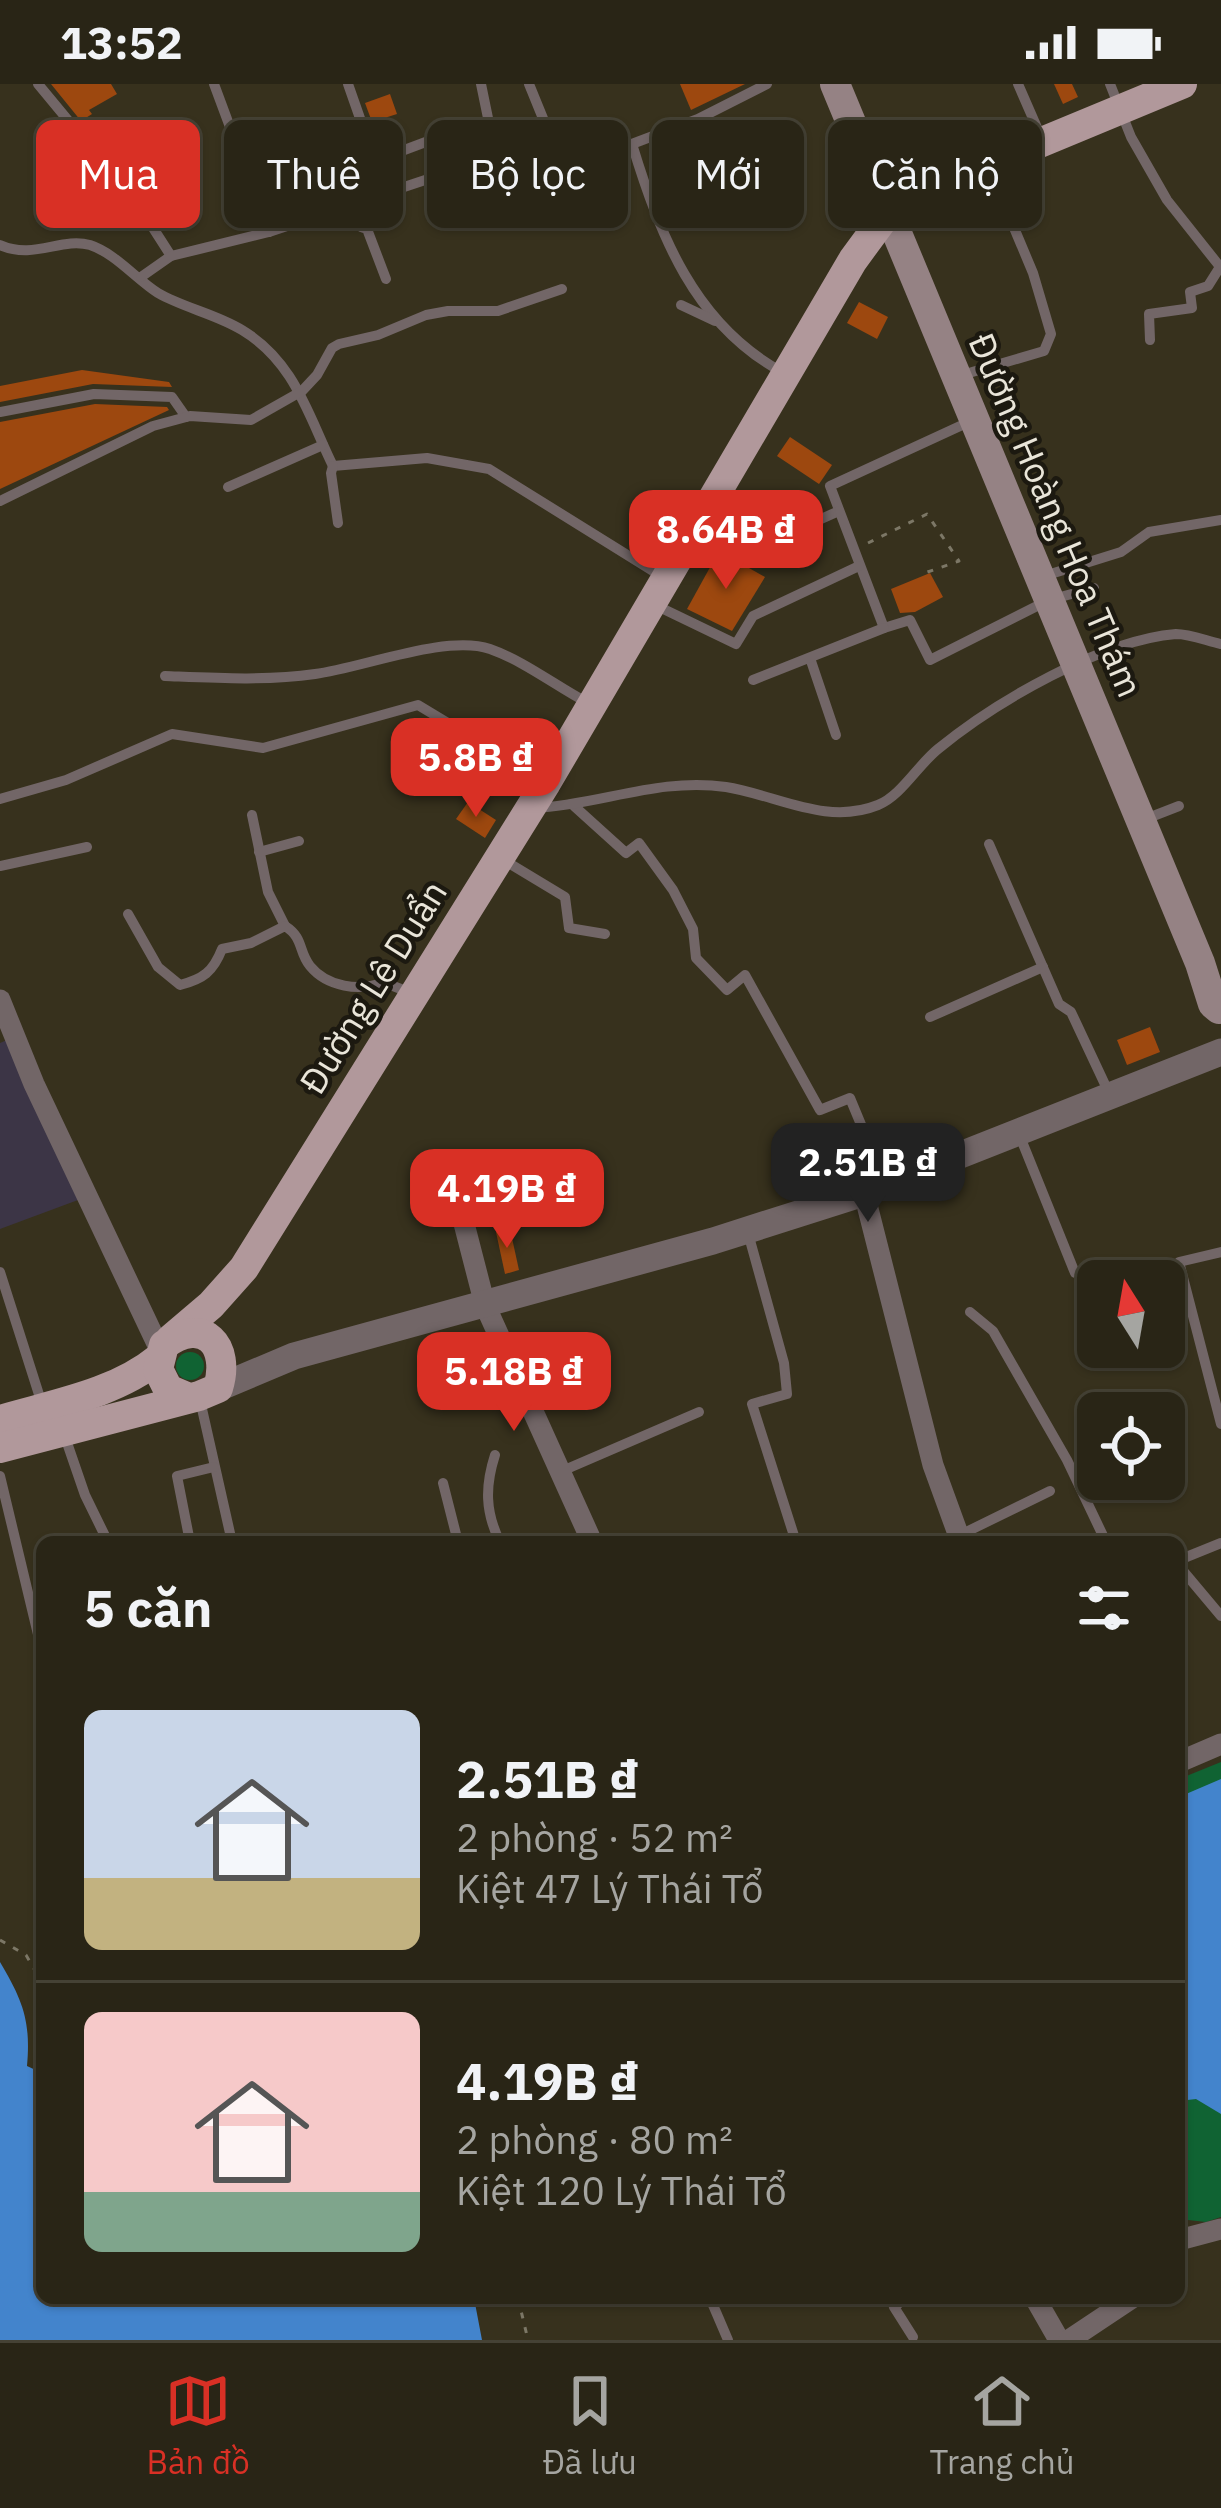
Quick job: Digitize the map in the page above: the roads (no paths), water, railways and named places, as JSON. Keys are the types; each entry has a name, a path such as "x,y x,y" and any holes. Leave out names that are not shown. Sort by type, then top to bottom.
{"main road":[{"name":"Đường Hoàng Hoa Thám","path":"836,84 851,120"},
{"name":"Đường Lê Duẩn","path":"1043,142 1116,97 1182,84"},
{"name":"Đường Lê Duẩn","path":"53,1419 137,1376 239,1275 538,796 853,260 877,228"},
{"name":"Đường Hoàng Hoa Thám","path":"895,228 1139,821 1209,964 1221,1001 1220,1013"},
{"name":"Đường Lê Duẩn","path":"210,1378 239,1275"},
{"path":"199,1334 208,1337 210,1378 168,1389 162,1380 164,1350 199,1334"},
{"path":"0,1420 53,1419 210,1378"},
{"path":"0,1448 53,1419"}],"street":[{"path":"0,1000 53,1126 164,1350"},
{"path":"210,1378 748,1230 875,1189 1221,1052"},
{"path":"875,1189 933,1466 959,1536"},
{"path":"460,1208 485,1305 589,1536"},
{"path":"1185,1759 1221,1744"},
{"path":"1185,2238 1221,2228"},
{"path":"1038,2304 1059,2340"},
{"path":"1069,2340 1123,2304"}],"lane":[{"path":"38,84 139,206 171,256"},
{"path":"214,84 269,232"},
{"path":"348,84 375,160 427,141"},
{"path":"481,84 488,120"},
{"path":"529,84 543,120"},
{"path":"628,146 698,119 767,84"},
{"path":"1018,84 1043,142"},
{"path":"1116,97 1131,137 1167,200 1221,268 1208,286 1190,292 1192,308 1149,314 1150,340"},
{"path":"632,144 650,203 674,257 718,323 755,358 785,374"},
{"path":"141,278 171,256 281,228"},
{"path":"364,228 386,279"},
{"path":"956,377 1044,351 1051,334 1015,228"},
{"path":"0,245 19,253 89,245 154,291 240,328 302,391 333,466 338,523"},
{"path":"0,501 153,426 186,417 251,420 302,391 339,344 378,335 426,315 498,311 562,289"},
{"path":"681,305 718,323"},
{"path":"0,412 94,394 172,398 186,417"},
{"path":"884,628 830,485 974,419"},
{"path":"228,487 323,446"},
{"path":"333,466 427,458 489,469 736,644 753,616 859,566"},
{"path":"792,532 839,511"},
{"path":"753,680 910,620 930,660 1044,589 1121,552 1149,532 1221,520"},
{"path":"1044,589 1094,588"},
{"path":"574,806 616,793 723,786 800,808 844,814 882,804 937,749 1075,663 1179,634 1221,644"},
{"path":"165,676 264,679 318,674 467,645 489,648 590,704"},
{"path":"810,658 836,735"},
{"path":"0,799 66,780 172,734 263,748 418,705 538,796 574,806 626,853 639,843 673,890 693,929 696,958 727,990 745,975 820,1110 850,1098 875,1189"},
{"path":"1139,821 1179,806"},
{"path":"252,814 268,892 285,926 298,936 309,965 332,981 368,989 383,982 414,994"},
{"path":"259,852 299,841"},
{"path":"988,844 1059,1004 1071,1012 1109,1093"},
{"path":"0,866 87,847"},
{"path":"500,858 565,896 568,928 605,934"},
{"path":"128,914 158,967 180,985 202,979 216,967 222,950 251,943 285,926"},
{"path":"930,1017 1043,967"},
{"path":"1018,1130 1075,1273"},
{"path":"748,1230 784,1363 787,1394 752,1404 794,1536"},
{"path":"1221,1252 1179,1262 1221,1424"},
{"path":"0,1272 53,1419 105,1536"},
{"path":"970,1312 993,1331 1067,1460 1103,1536"},
{"path":"210,1378 214,1467 231,1536"},
{"path":"562,1471 698,1412"},
{"path":"495,1455 487,1479 488,1505 498,1536"},
{"path":"189,1536 177,1476 214,1467"},
{"path":"0,1475 36,1626"},
{"path":"443,1483 456,1536"},
{"path":"966,1536 1049,1491"},
{"path":"1185,1560 1221,1543"},
{"path":"1185,1571 1221,1616"},
{"path":"713,2304 728,2340"},
{"path":"899,2304 894,2308 913,2336"}],"water":[{"path":"1221,1779 1221,2114 1196,2099 1185,2100 1185,1794"},
{"path":"0,1962 24,2012 27,2066 36,2070 36,2304 475,2304 482,2340 0,2340"}]}
